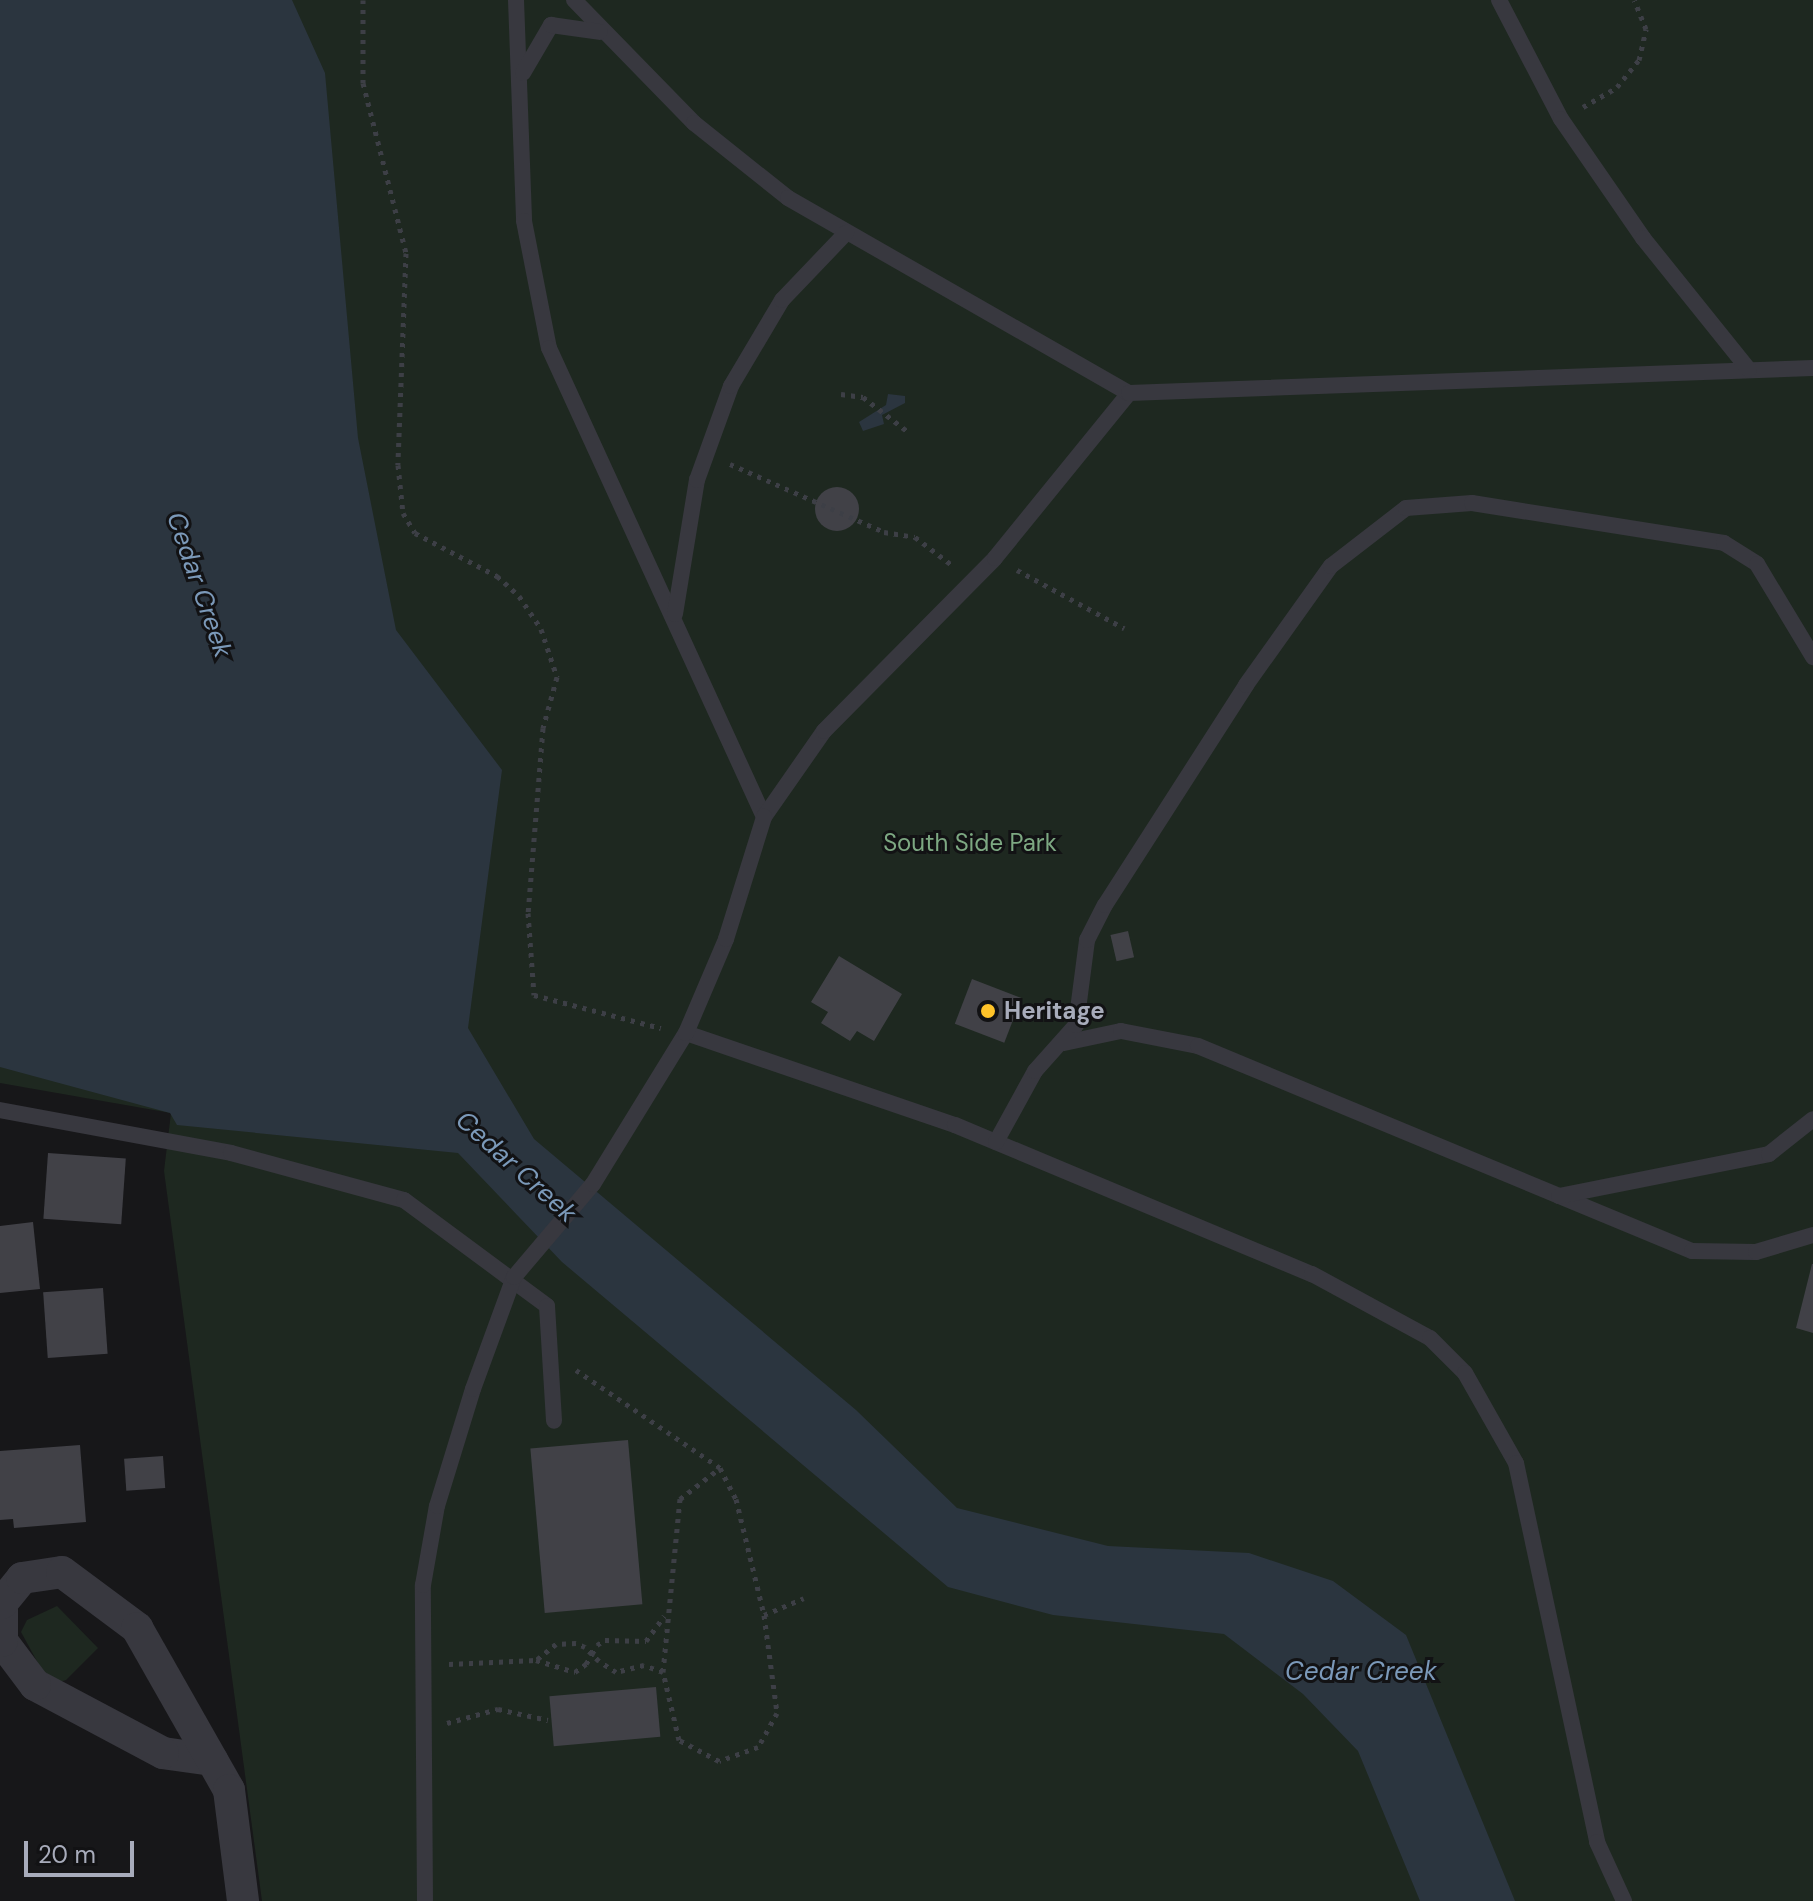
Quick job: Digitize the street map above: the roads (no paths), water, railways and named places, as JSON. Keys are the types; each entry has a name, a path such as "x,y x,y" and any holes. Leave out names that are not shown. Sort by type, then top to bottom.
{"street":[{"path":"212,1760 163,1753 35,1685 2,1641 2,1603 22,1578 62,1572 137,1628 212,1760 229,1790 243,1901"}],"lane":[{"path":"516,0 524,221 549,348 675,614 764,817"},
{"path":"574,0 600,32 732,156 846,233 1129,393 1813,368"},
{"path":"1499,0 1561,119 1643,238 1749,370"},
{"path":"521,82 551,25 600,32"},
{"path":"675,614 705,455 767,322 846,233"},
{"path":"425,1901 420,1663 423,1585 437,1506 514,1277 593,1184 686,1033 764,817 824,731 995,558 1129,393"},
{"path":"996,1142 1035,1071 1064,1043 1079,1015 1087,940 1105,905 1310,590 1352,546 1406,508 1472,503 1724,543 1757,564 1813,657"},
{"path":"1064,1043 1121,1031 1198,1046 1692,1251 1756,1252 1813,1235"},
{"path":"686,1033 996,1142 1312,1274 1430,1338 1465,1373 1516,1463 1594,1830 1624,1901"},
{"path":"0,1110 231,1153 404,1200 514,1277 547,1306 554,1421"},
{"path":"1559,1196 1769,1154 1813,1119"}],"water":[{"name":"Cedar Creek","path":"0,0 292,0 325,73 358,438 396,630 502,770 468,1028 534,1139 856,1410 957,1508 1108,1546 1249,1553 1333,1581 1406,1635 1515,1901 1420,1901 1358,1751 1303,1694 1224,1634 1053,1615 948,1587 562,1262 458,1153 177,1125 170,1113 0,1067"},
{"path":"888,394 905,396 905,403 882,415 884,424 863,431 859,422 886,405"}],"place":[{"name":"Heritage","path":"988,1011"}],"park label":[{"name":"South Side Park","path":"970,843"}]}
